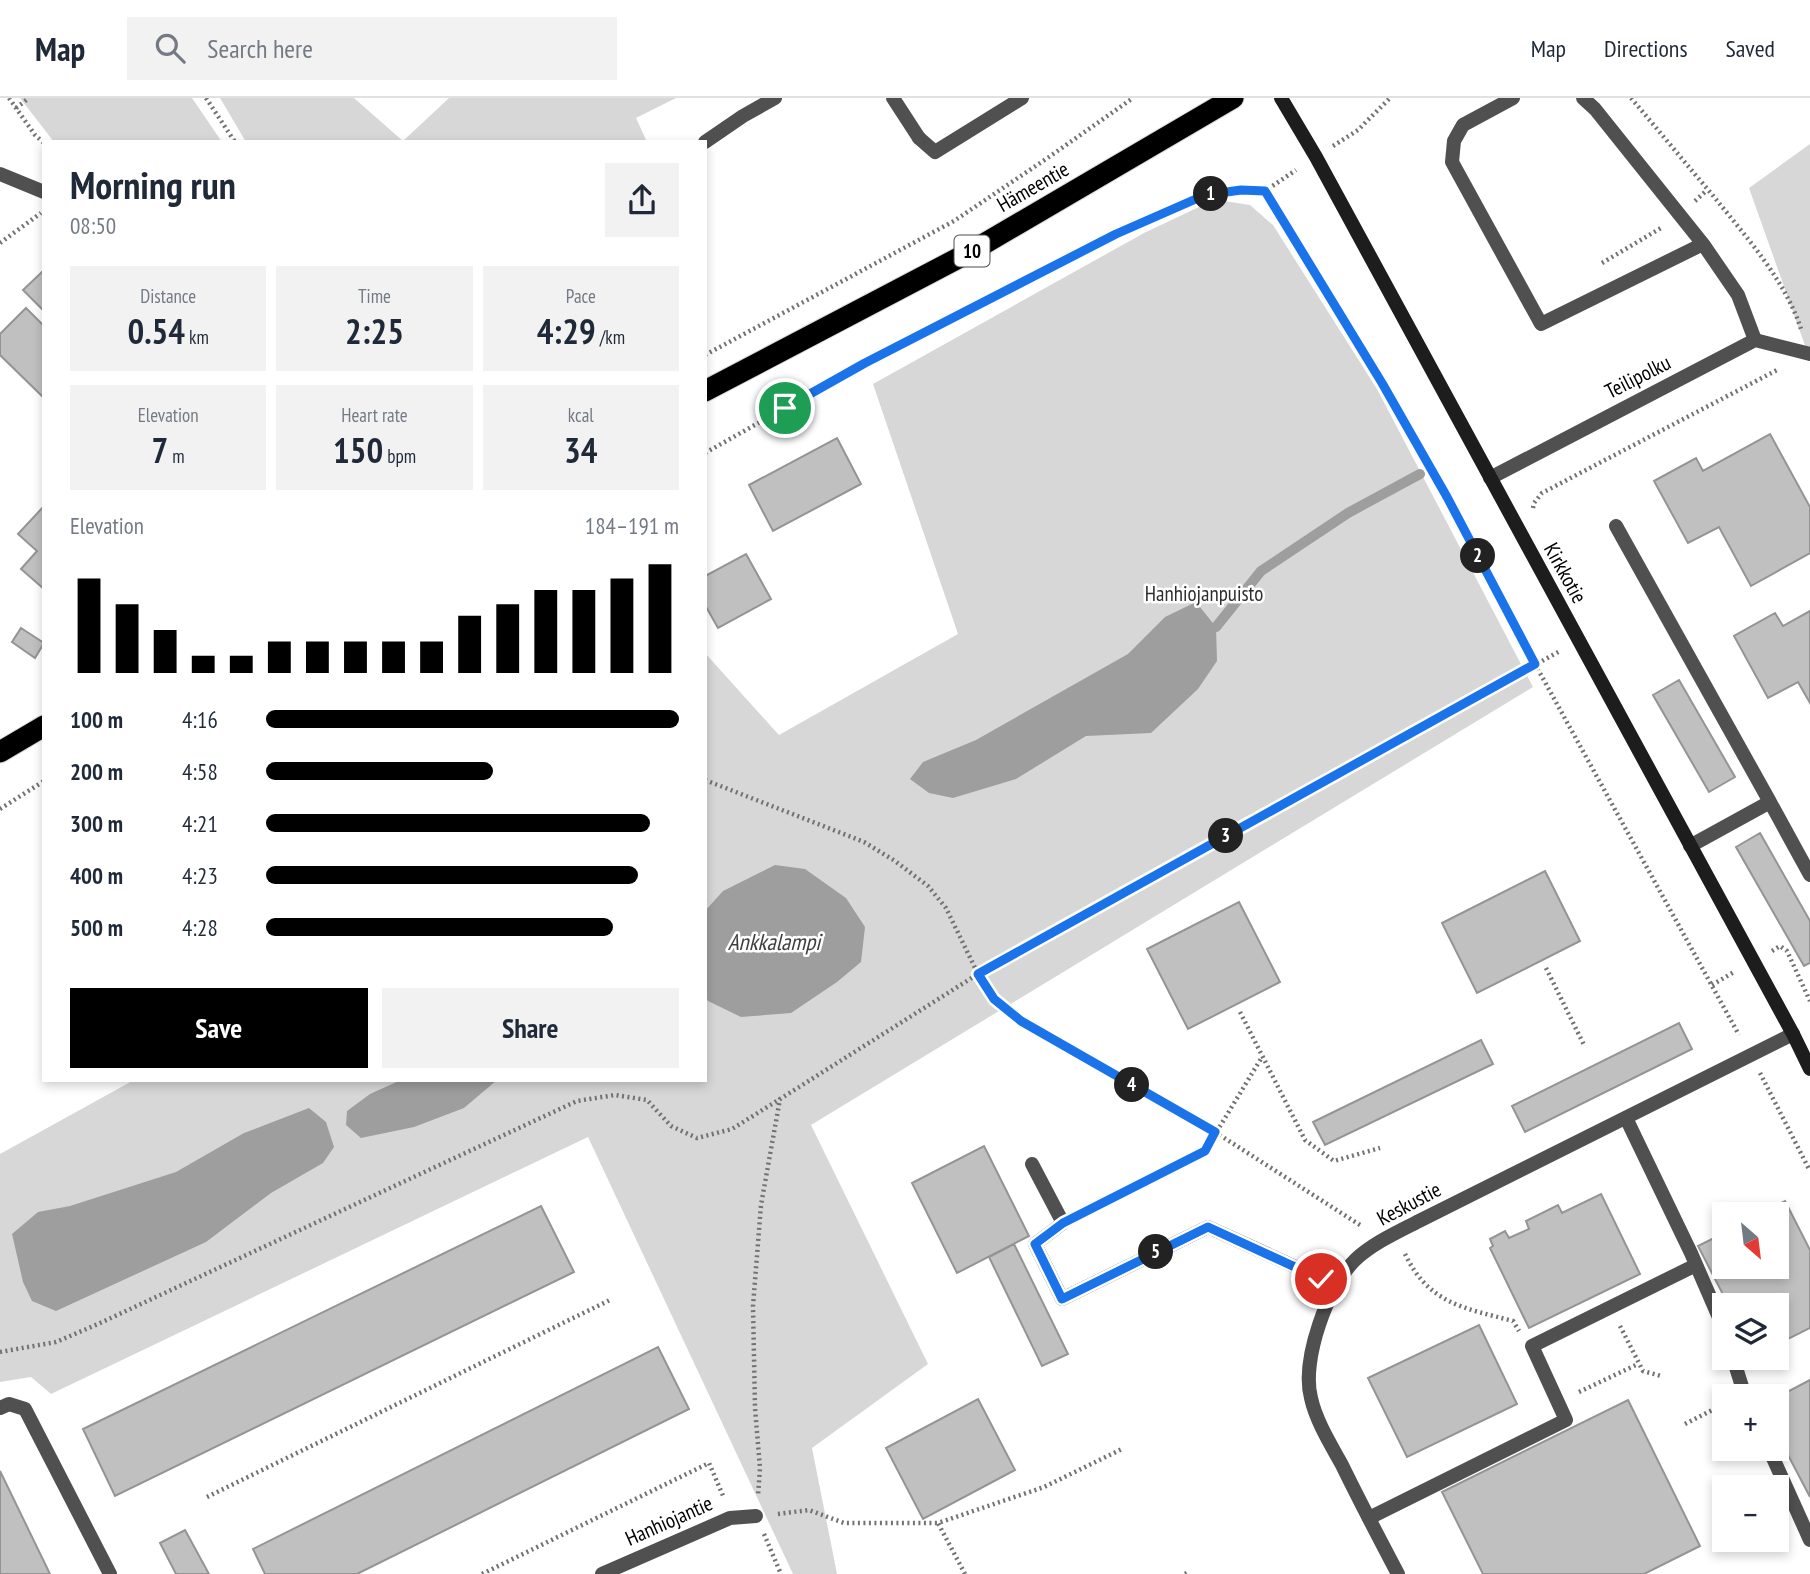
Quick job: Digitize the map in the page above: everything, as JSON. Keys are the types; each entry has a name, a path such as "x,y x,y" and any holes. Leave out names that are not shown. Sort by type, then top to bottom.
{"highway":[{"name":"Hämeentie","path":"707,390 970,252 1233,98"},
{"path":"0,752 42,727"}],"street":[{"path":"707,141 775,98"},
{"path":"892,98 919,138 935,152 1022,98"},
{"name":"Kirkkotie","path":"1281,98 1316,157 1810,1069"},
{"path":"1513,98 1463,125 1454,141 1452,162 1541,324 1703,244"},
{"path":"1583,98 1595,108 1703,244 1738,295 1755,340 1809,354"},
{"path":"0,174 42,191"},
{"name":"Teilipolku","path":"1490,478 1755,340"},
{"path":"1616,526 1810,875"},
{"path":"1690,846 1770,802"},
{"name":"Keskustie","path":"1398,1574 1330,1444 1310,1397 1314,1341 1323,1313 1355,1260 1382,1241 1793,1034"},
{"path":"1626,1118 1712,1302"},
{"path":"1032,1164 1063,1223 1035,1244 1062,1299 1208,1227 1337,1286"},
{"path":"1369,1518 1566,1420 1532,1346 1696,1265"},
{"path":"0,1408 9,1404 25,1409 110,1574"},
{"path":"1774,1461 1810,1540"},
{"name":"Hanhiojantie","path":"601,1574 730,1518 756,1516"}],"path":[{"path":"9,98 42,141"},
{"path":"16,107 29,98"},
{"path":"206,98 234,140"},
{"path":"707,354 954,221 1133,98"},
{"path":"1532,511 1534,502 1542,493 1809,354 1796,314 1776,278 1742,231 1631,98"},
{"path":"707,452 865,363 1116,234 1205,195 1241,190 1265,191 1382,383 1447,497 1535,664 1751,1056 1810,1171"},
{"path":"1602,262 1650,236 1680,215 1707,190"},
{"path":"0,243 36,218"},
{"path":"0,1352 56,1342 98,1324 576,1101 615,1095 647,1100 671,1126 697,1138 732,1129 978,974 1578,641"},
{"path":"707,781 863,842 895,861 928,886 946,908 978,974 994,999 1021,1021 1215,1132 1360,1226"},
{"path":"0,809 42,782"},
{"path":"1546,968 1584,1045"},
{"path":"1240,1012 1305,1140 1334,1161 1380,1148"},
{"path":"1063,1223 1205,1151 1262,1057"},
{"path":"780,1099 761,1205 753,1306 755,1408 760,1468 756,1516 781,1574"},
{"path":"1403,1250 1412,1269 1426,1287 1451,1303 1513,1321 1526,1345 1532,1346"},
{"path":"207,1497 612,1299"},
{"path":"1611,1307 1643,1371 1661,1376"},
{"path":"1685,1424 1712,1410"},
{"path":"756,1516 809,1510 844,1523 938,1523 1044,1487 1122,1449"},
{"path":"482,1574 709,1464 721,1489 730,1518"},
{"path":"938,1523 965,1574"}],"green space":[{"path":"20,98 192,98 221,140 52,140"},
{"path":"220,98 354,98 402,140 245,140"},
{"path":"449,98 676,98 636,118 646,140 404,140"},
{"path":"1810,144 1810,354 1808,354 1749,188"},
{"name":"Hanhiojanpuisto","path":"1224,201 1250,205 1273,225 1377,389 1533,687 811,1125 928,1364 812,1448 837,1574 793,1574 588,1137 51,1394 31,1377 0,1382 0,1154 130,1082 707,1082 707,655 779,735 958,634 873,384 1144,233 1201,206"}],"water":[{"path":"1196,602 1216,627 1217,661 1198,689 1151,733 1086,736 1016,779 953,798 929,793 910,779 923,762 976,740 1128,654 1165,617"},
{"name":"Ankkalampi","path":"775,865 805,869 846,898 865,927 861,962 791,1013 741,1017 708,1001 707,909 723,891"},
{"path":"397,1082 495,1082 464,1108 414,1127 361,1138 346,1125 347,1111 370,1094"},
{"path":"309,1108 326,1122 334,1147 323,1163 271,1193 206,1242 56,1311 32,1301 23,1282 12,1234 38,1212 70,1206 176,1172 244,1133"}],"building":[{"path":"42,272 42,309 23,290"},
{"path":"26,308 42,324 42,396 0,355 0,334"},
{"path":"1770,434 1810,507 1810,553 1751,586 1719,527 1688,543 1654,481 1696,458 1703,471"},
{"path":"837,438 861,484 773,531 749,485"},
{"path":"42,508 42,587 21,569 37,551 18,534"},
{"path":"746,554 771,599 718,628 707,609 707,575"},
{"path":"1810,611 1810,703 1798,682 1768,698 1734,636 1775,613 1783,626"},
{"path":"21,628 42,642 42,646 35,658 12,642"},
{"path":"1679,680 1735,777 1709,792 1653,695"},
{"path":"1760,833 1810,921 1810,963 1804,966 1736,847"},
{"path":"1545,871 1580,941 1477,993 1442,923"},
{"path":"1239,902 1280,982 1188,1029 1147,949"},
{"path":"1679,1023 1692,1049 1525,1132 1512,1106"},
{"path":"1481,1040 1493,1064 1325,1145 1313,1122"},
{"path":"984,1146 1029,1236 957,1273 912,1183"},
{"path":"1601,1194 1640,1274 1529,1328 1490,1248 1493,1246 1490,1239 1505,1231 1509,1238 1529,1229 1526,1221 1558,1205 1562,1213"},
{"path":"541,1206 574,1272 115,1496 83,1429"},
{"path":"1789,1209 1810,1250 1810,1328 1789,1338 1789,1293 1722,1293 1715,1279 1789,1279"},
{"path":"1712,1239 1712,1273 1698,1246"},
{"path":"1014,1244 1068,1354 1042,1366 989,1257"},
{"path":"1479,1325 1517,1404 1407,1457 1368,1378"},
{"path":"658,1347 689,1409 357,1574 265,1574 253,1549"},
{"path":"1810,1380 1810,1497 1789,1457 1789,1391"},
{"path":"978,1399 1015,1470 923,1519 886,1448"},
{"path":"1628,1400 1700,1546 1644,1574 1483,1574 1442,1492"},
{"path":"0,1471 50,1574 0,1574"},
{"path":"185,1530 209,1574 176,1574 160,1543"}],"waterway":[{"path":"1216,627 1261,571 1348,513 1420,474"}],"route":[{"path":"785,408 865,363 1116,234 1205,195 1241,190 1265,191 1382,383 1447,497 1535,664 978,974 994,999 1021,1021 1215,1132 1205,1151 1063,1223 1035,1244 1062,1299 1208,1227 1321,1279"}]}
